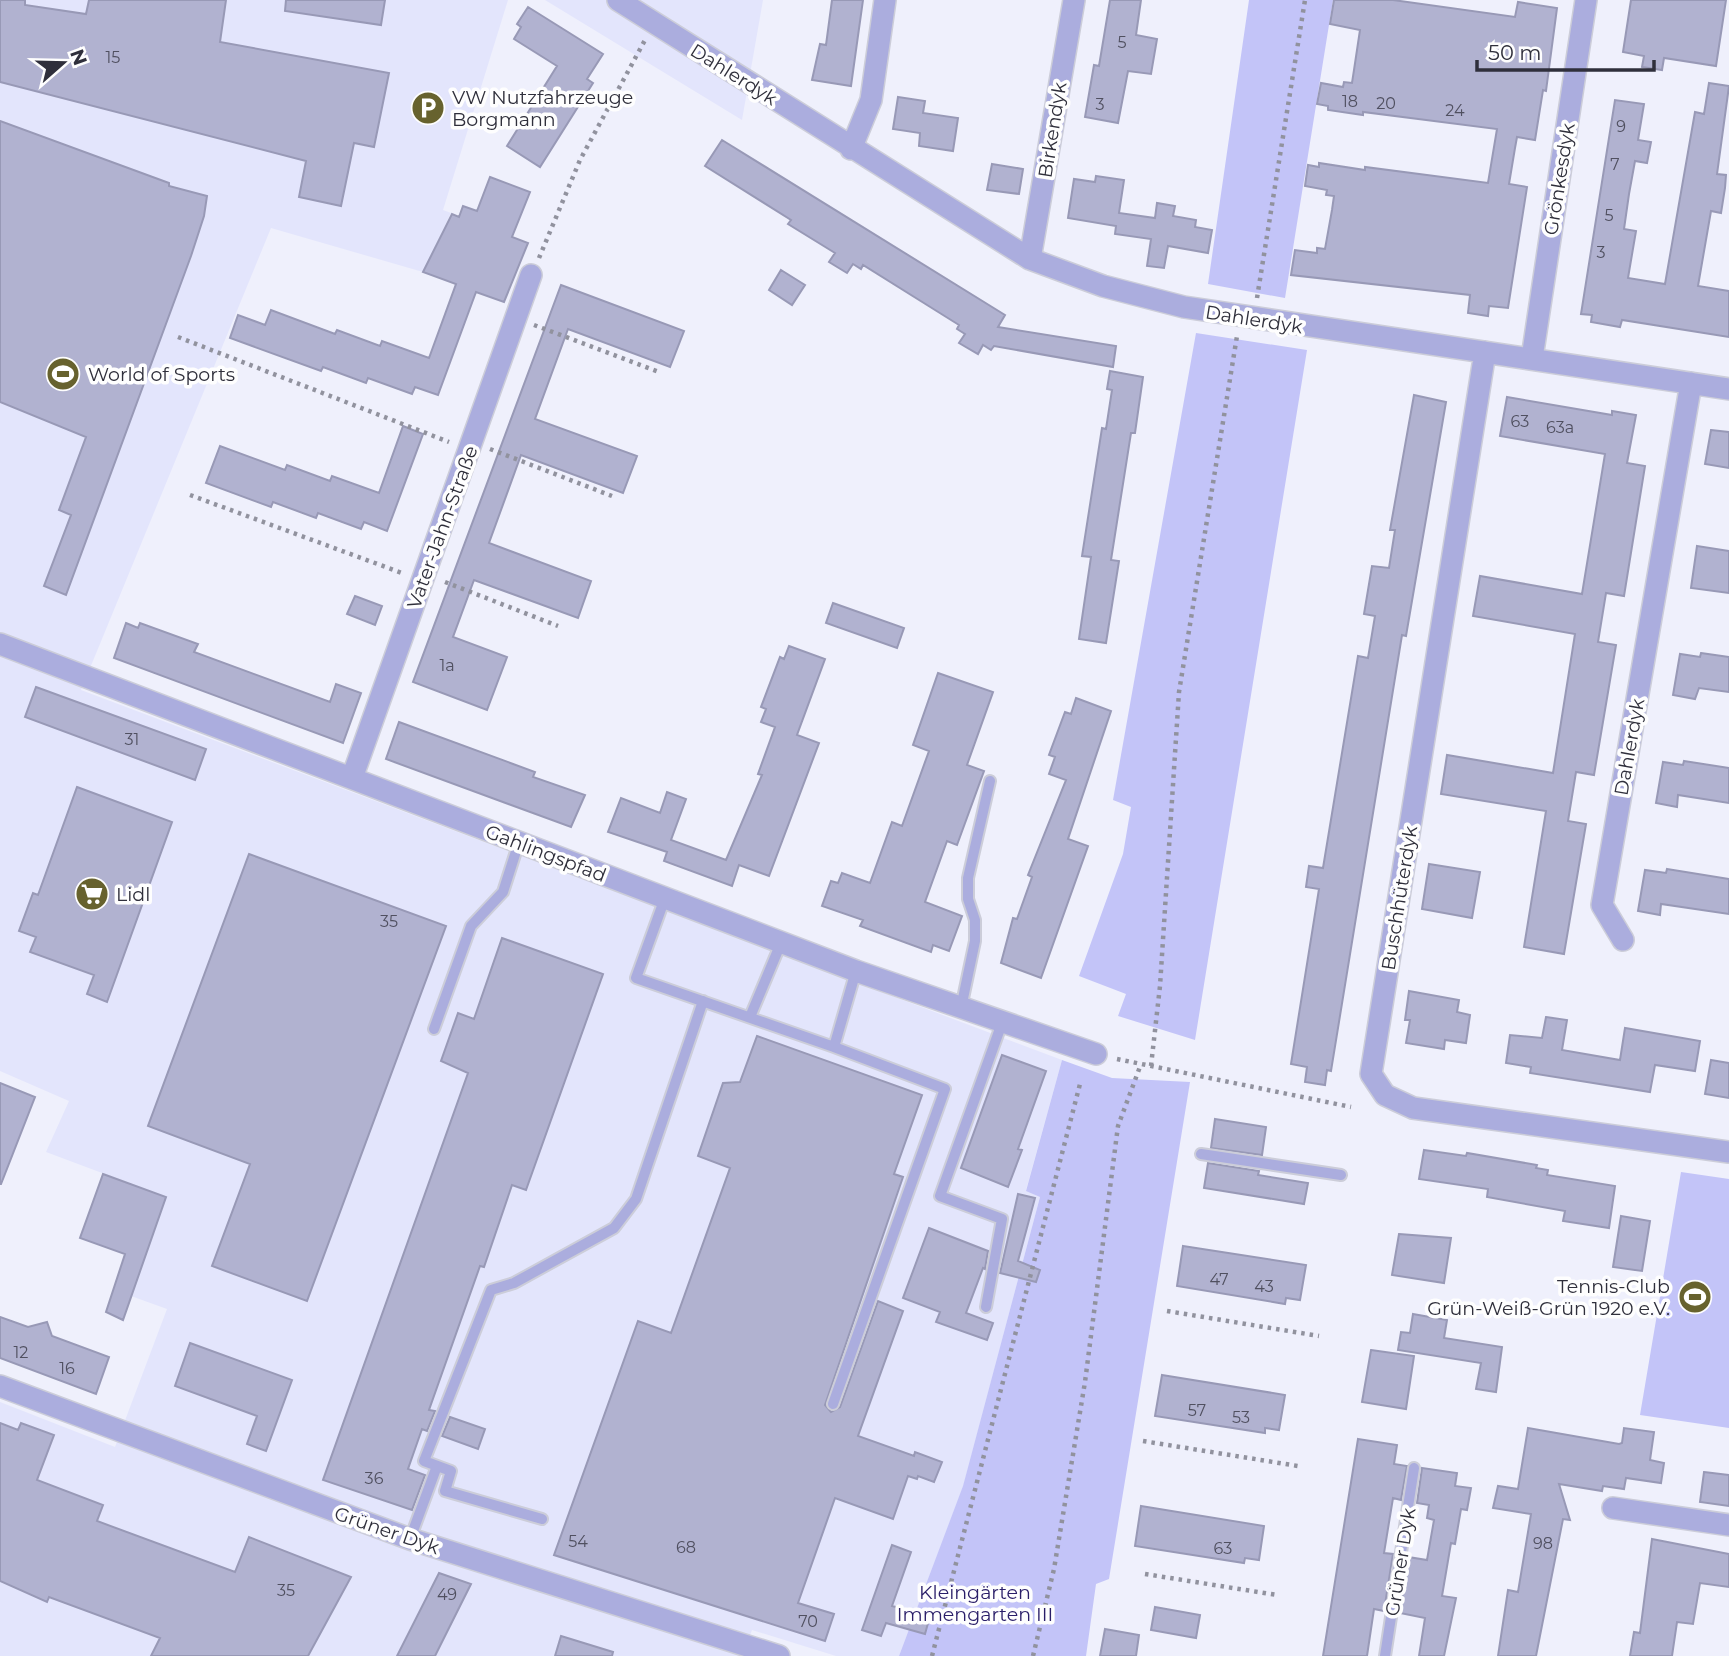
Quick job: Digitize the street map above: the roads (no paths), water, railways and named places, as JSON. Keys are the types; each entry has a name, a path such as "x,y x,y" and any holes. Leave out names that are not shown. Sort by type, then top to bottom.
{"street":[{"name":"Dahlerdyk","path":"618,0 851,149 1030,259 1103,286 1184,307 1247,319 1532,358 1729,389"},
{"path":"851,149 871,100 885,0"},
{"name":"Birkendyk","path":"1030,259 1074,0"},
{"name":"Grönkesdyk","path":"1532,358 1586,0"},
{"name":"Vater-Jahn-Straße","path":"352,778 531,275"},
{"name":"Buschhüterdyk","path":"1485,352 1371,1074 1385,1095 1413,1108 1729,1152"},
{"name":"Dahlerdyk","path":"1623,940 1602,905 1691,383"},
{"name":"Gahlingspfad","path":"0,644 781,943 1096,1054"},
{"name":"Grüner Dyk","path":"0,1386 410,1539 779,1656"},
{"path":"1613,1508 1729,1525"}],"lane":[{"path":"961,1008 975,941 975,920 968,899 968,878 990,781"},
{"path":"434,1029 471,926 503,892 519,842"},
{"path":"665,898 636,978 945,1089 833,1404"},
{"path":"750,1017 781,943"},
{"path":"834,1047 856,971"},
{"path":"542,1519 444,1491 451,1471 424,1461 491,1290 514,1283 614,1228 636,1199 703,1001"},
{"path":"986,1307 1002,1219 940,1196 1002,1023"},
{"path":"1200,1154 1341,1175"},
{"path":"410,1539 437,1466"},
{"name":"Grüner Dyk","path":"1385,1656 1414,1468"}],"place":[{"name":"VW Nutzfahrzeuge Borgmann","path":"428,108"},
{"name":"World of Sports","path":"63,374"},
{"name":"Lidl","path":"92,894"},
{"name":"Tennis-Club Grün-Weiß-Grün 1920 e.V.","path":"1695,1297"}],"park label":[{"name":"Kleingärten Immengarten III","path":"975,1603"}]}
